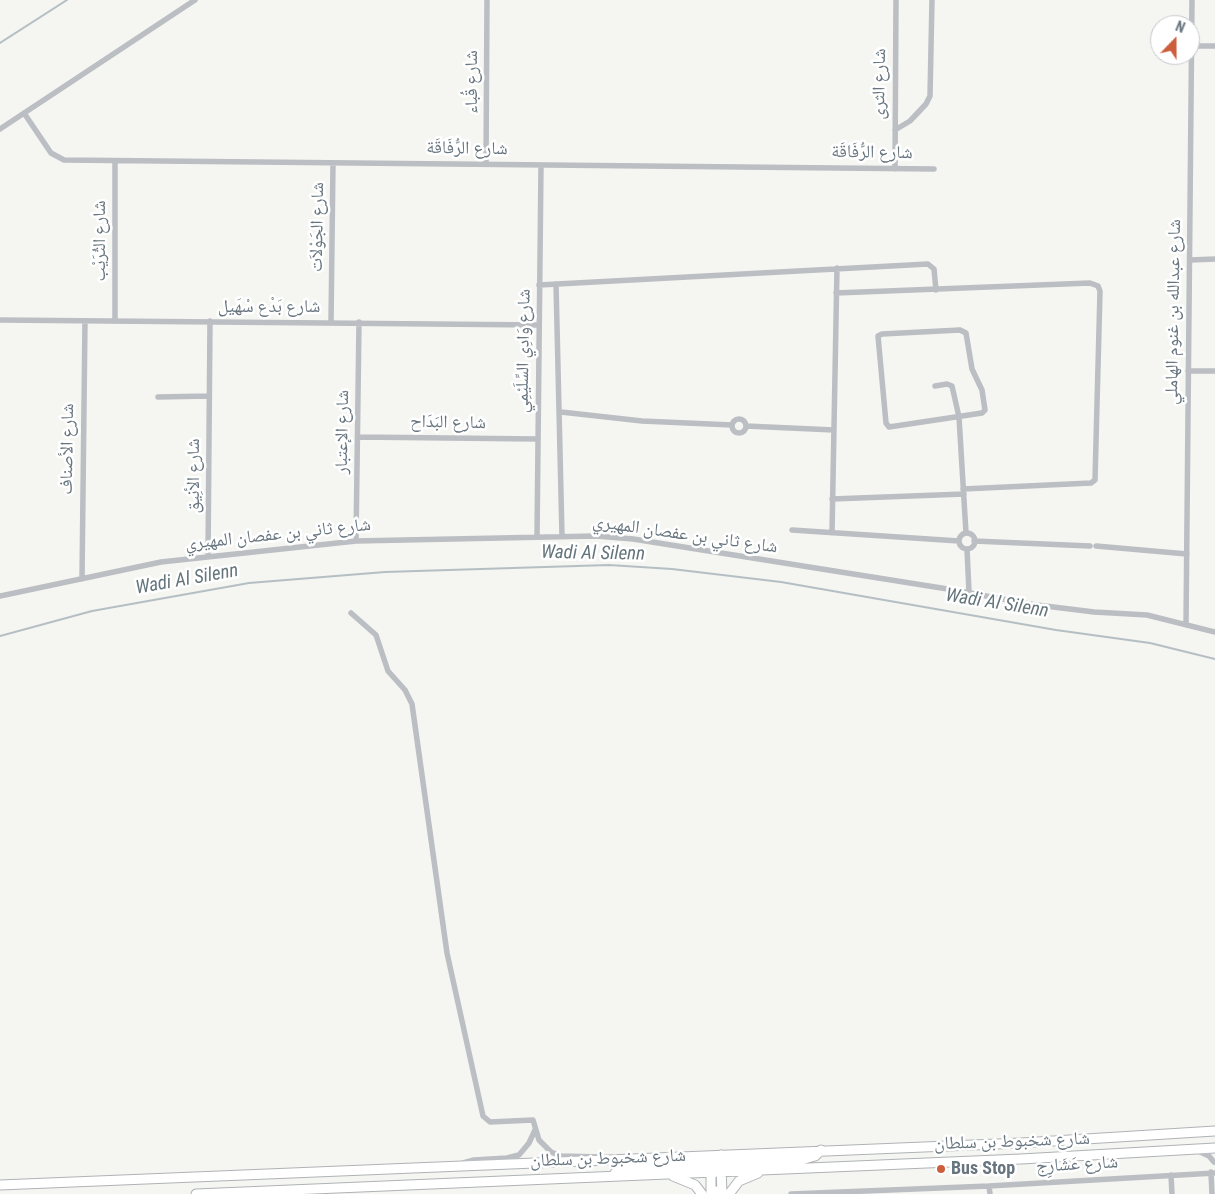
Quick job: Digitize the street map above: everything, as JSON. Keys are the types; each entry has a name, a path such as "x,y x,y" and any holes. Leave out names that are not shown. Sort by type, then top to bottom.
{"main road":[{"name":"شارع شخبوط بن سلطان","path":"196,1194 665,1174 710,1164 821,1150 1021,1143 1215,1132"},
{"name":"شارع شخبوط بن سلطان","path":"0,1185 611,1159 721,1163 772,1169 1215,1148"},
{"path":"609,1176 629,1168 710,1164 711,1194 716,1191 721,1194 721,1163"},
{"path":"729,1194 739,1181 772,1169"},
{"path":"665,1174 691,1182 702,1194"}],"street":[{"path":"0,129 195,0"},
{"name":"شارع قُباء","path":"486,164 487,0"},
{"name":"شارع الثرى","path":"895,169 896,0"},
{"path":"895,130 910,121 926,104 930,96 932,0"},
{"name":"شارع عبدالله بن غنوم الهاملي","path":"1192,0 1192,15"},
{"path":"1200,46 1215,46"},
{"name":"شارع عبدالله بن غنوم الهاملي","path":"1186,625 1192,65"},
{"name":"شارع الرُّفَاقَة","path":"24,113 51,153 59,158 115,161 934,169"},
{"name":"شارع الثُرَيْب","path":"115,161 116,320"},
{"name":"شارع الجَوْلاَت","path":"331,322 333,163"},
{"name":"شارع وَادِي السِّلَيْمِي","path":"537,537 541,165"},
{"path":"1190,260 1215,260"},
{"path":"539,285 930,264 934,269 936,290"},
{"path":"832,533 837,268"},
{"path":"832,498 964,491 1094,481 1100,291 1098,286 1090,283 836,293"},
{"path":"556,284 561,412 562,536"},
{"name":"شارع بَدْع سْهَيل","path":"0,320 539,325"},
{"name":"شارع الأصناف","path":"82,578 85,321"},
{"name":"شارع الأنِيق","path":"208,557 210,321"},
{"name":"شارع الإعتبار","path":"356,541 359,322"},
{"path":"965,332 972,369 981,386 986,407 982,413 959,417 893,428 887,425 878,336 882,334 965,332"},
{"path":"1188,371 1215,371"},
{"path":"935,386 947,384 952,386 959,417 966,533"},
{"path":"158,397 209,396"},
{"path":"561,412 642,421 732,425 737,433 744,431 746,426 834,430"},
{"name":"شارع البَدَاح","path":"358,438 537,440"},
{"path":"792,530 959,541"},
{"path":"959,541 962,535 966,533"},
{"path":"966,533 972,535 974,541 972,547 967,549"},
{"name":"شارع ثاني بن عفصان المهيري","path":"0,596 154,564 356,541 562,536 627,538 969,592 1029,604 1094,612 1147,615 1215,632"},
{"path":"959,541 962,547 967,549"},
{"path":"974,541 1093,546 1187,554"},
{"path":"967,549 969,592"},
{"path":"350,613 376,635 388,670 405,690 412,704 447,953 483,1116 490,1122 534,1120 535,1130 542,1145 556,1155 611,1159"},
{"path":"456,1166 474,1160 506,1158 519,1155 529,1144 535,1130"},
{"path":"1190,1150 1206,1154 1215,1161 1212,1194"},
{"name":"شارع عَشَارِج","path":"792,1194 989,1186 1214,1171"},
{"path":"1171,1175 1172,1194"},
{"path":"989,1186 990,1194"}],"waterway":[{"path":"0,43 67,0"},
{"name":"Wadi Al Silenn","path":"0,636 92,611 249,583 385,572 609,565 672,569 781,582 1056,630 1150,643 1215,659"}],"place":[{"name":"Bus Stop","path":"941,1169"}]}
